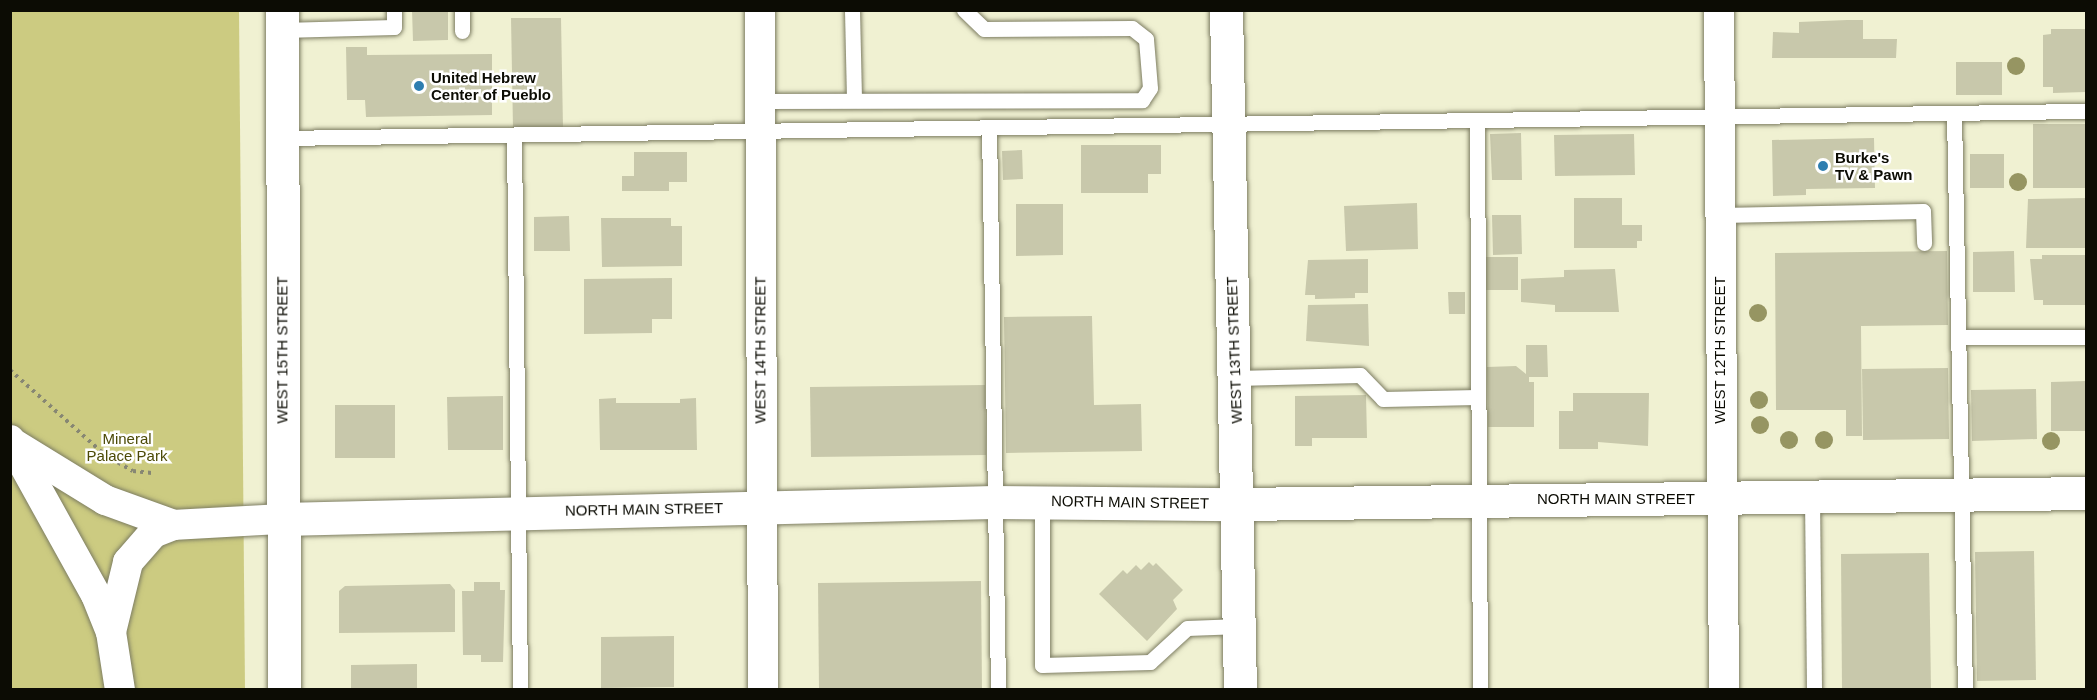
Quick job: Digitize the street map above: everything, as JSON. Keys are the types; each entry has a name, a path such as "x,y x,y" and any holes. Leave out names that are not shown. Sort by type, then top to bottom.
{"street":[{"name":"WEST 14TH STREET","path":"760,10 760,507 763,690"},
{"name":"WEST 13TH STREET","path":"1226,10 1238,504 1240,690"},
{"name":"WEST 12TH STREET","path":"1719,10 1720,498 1724,690"},
{"name":"WEST 15TH STREET","path":"282,20 284,690"},
{"name":"NORTH MAIN STREET","path":"12,442 105,500 174,525"},
{"name":"NORTH MAIN STREET","path":"12,442 96,595 111,632 120,690"},
{"name":"NORTH MAIN STREET","path":"111,632 128,562 153,533 174,525 282,519 1042,501 1238,504 2086,493"}],"lane":[{"path":"282,20 394,27 394,10"},
{"path":"462,10 462,31"},
{"path":"852,10 854,98"},
{"path":"760,101 854,98 1142,100 1150,88 1146,39 1132,28 984,29 964,10"},
{"path":"281,138 2086,111"},
{"path":"1954,113 1965,690"},
{"path":"1477,120 1477,500 1480,690"},
{"path":"990,127 998,690"},
{"path":"514,135 520,690"},
{"path":"1720,215 1923,211 1924,243"},
{"path":"1959,337 2086,337"},
{"path":"1235,378 1360,375 1383,399 1477,397"},
{"path":"1812,497 1814,690"},
{"path":"1042,501 1042,665 1150,662 1187,628 1240,627"}],"path":[{"path":"10,370 105,454 133,471 152,473"}],"green space":[{"name":"Mineral Palace Park","path":"10,11 239,11 245,689 11,689"}],"building":[{"path":"412,10 448,10 448,40 413,41"},
{"path":"511,18 561,18 563,128 513,128"},
{"path":"1863,20 1863,39 1897,39 1896,58 1772,58 1773,32 1799,33 1799,22"},
{"path":"2051,29 2086,29 2086,92 2053,93 2053,87 2043,87 2043,35 2051,34"},
{"path":"346,47 367,47 367,55 492,54 492,115 366,117 365,100 347,100"},
{"path":"1956,62 2002,62 2002,95 1956,95"},
{"path":"2033,124 2086,124 2086,188 2033,188"},
{"path":"1521,133 1522,180 1492,180 1490,134"},
{"path":"1634,134 1635,175 1555,176 1554,135"},
{"path":"1874,138 1875,188 1806,189 1806,195 1773,196 1772,140"},
{"path":"1081,145 1161,145 1161,174 1148,174 1148,193 1081,193"},
{"path":"1022,150 1023,179 1003,180 1002,151"},
{"path":"634,152 687,152 687,182 669,182 669,191 622,191 622,176 634,176"},
{"path":"1970,154 2004,154 2004,188 1970,188"},
{"path":"1574,198 1622,198 1622,225 1642,225 1642,241 1637,241 1637,248 1574,248"},
{"path":"2086,198 2086,248 2026,248 2028,199"},
{"path":"1417,203 1418,249 1346,251 1344,206"},
{"path":"1016,204 1063,204 1063,255 1016,256"},
{"path":"1492,215 1521,215 1522,254 1493,255"},
{"path":"569,216 570,251 534,251 534,217"},
{"path":"601,218 671,218 671,226 682,226 682,266 602,267"},
{"path":"1947,251 1948,325 1861,326 1862,436 1846,436 1846,410 1776,410 1775,253"},
{"path":"2014,251 2015,292 1973,292 1973,252"},
{"path":"2042,255 2086,255 2086,305 2043,305 2043,300 2034,300 2030,259 2042,259"},
{"path":"1486,257 1518,257 1518,290 1486,290"},
{"path":"1368,259 1368,293 1355,293 1355,298 1315,299 1315,295 1305,295 1308,260"},
{"path":"1615,269 1619,312 1555,312 1555,305 1521,302 1521,279 1564,277 1564,270"},
{"path":"672,278 672,319 652,319 652,333 584,334 584,279"},
{"path":"1448,292 1465,292 1465,314 1449,314"},
{"path":"1368,304 1369,346 1306,341 1308,305"},
{"path":"1092,316 1094,405 1141,404 1142,451 1006,453 1004,317"},
{"path":"1526,345 1547,345 1548,377 1529,377 1529,382 1534,382 1534,427 1488,427 1487,367 1516,366 1526,374"},
{"path":"1948,368 1949,439 1863,440 1862,369"},
{"path":"2086,381 2086,431 2051,431 2051,382"},
{"path":"985,385 986,455 811,457 810,387"},
{"path":"2036,389 2037,439 1972,441 1971,390"},
{"path":"1573,393 1649,393 1648,446 1598,442 1598,449 1559,449 1559,411 1573,411"},
{"path":"1366,395 1367,438 1312,438 1312,446 1295,446 1295,396"},
{"path":"503,396 503,450 448,450 447,397"},
{"path":"616,398 616,403 680,403 680,399 696,398 697,450 600,450 599,399"},
{"path":"335,405 395,405 395,458 335,458"},
{"path":"2034,551 2036,680 1977,681 1975,552"},
{"path":"1929,553 1931,690 1842,690 1841,554"},
{"path":"1149,562 1153,566 1156,563 1183,590 1173,600 1177,609 1147,641 1099,594 1123,570 1127,574 1136,565 1141,570"},
{"path":"981,581 982,690 819,690 818,583"},
{"path":"474,582 500,582 500,590 505,590 503,662 481,662 481,655 463,655 462,591 474,591"},
{"path":"450,584 455,590 455,632 339,633 339,591 345,586"},
{"path":"674,636 674,687 601,688 601,637"},
{"path":"417,664 417,690 351,690 351,665"}],"place":[{"name":"United Hebrew Center of Pueblo","path":"419,86"},
{"name":"Burke's TV & Pawn","path":"1823,166"}]}
